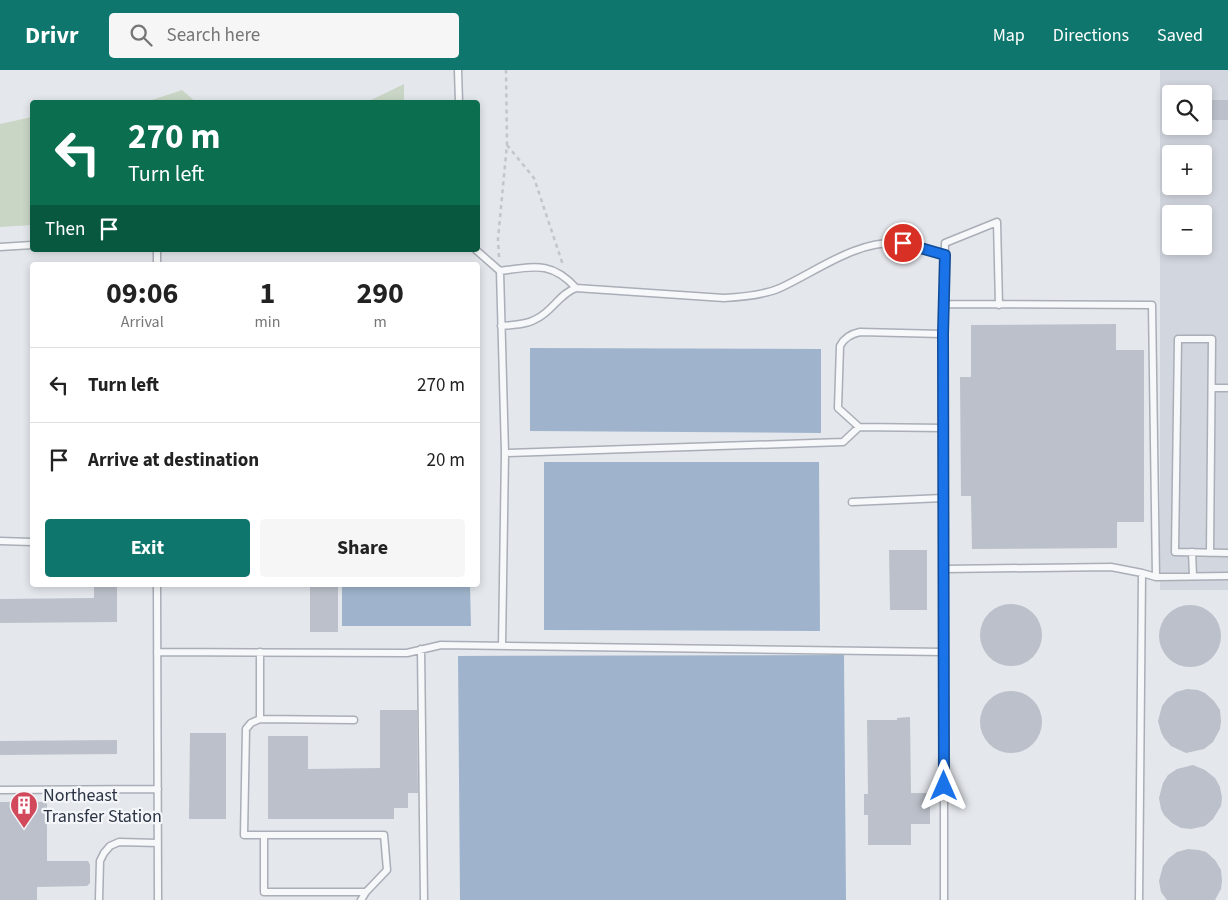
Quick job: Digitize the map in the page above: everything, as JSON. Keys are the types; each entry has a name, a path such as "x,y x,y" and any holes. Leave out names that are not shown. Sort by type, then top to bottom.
{"lane":[{"path":"458,70 459,100"},
{"path":"944,900 943,334 945,243 997,222 999,305"},
{"path":"501,326 527,323 536,319 546,313 559,298 576,288 724,298 746,297 778,288 841,255 886,242 903,243 945,255"},
{"path":"0,247 30,245"},
{"path":"478,252 500,271 505,453 502,646"},
{"path":"500,271 545,267 557,272 576,288"},
{"path":"944,304 1152,305 1156,577"},
{"path":"943,334 860,332 848,336 840,346 838,408 860,427 943,428"},
{"path":"1210,553 1212,339 1178,339 1175,552 1210,553 1228,553"},
{"path":"1212,388 1228,388"},
{"path":"505,453 843,442 860,427"},
{"path":"852,502 944,498"},
{"path":"0,541 30,542"},
{"path":"1192,552 1193,576"},
{"path":"944,569 1111,567 1156,577 1228,576"},
{"path":"1139,900 1142,573"},
{"path":"158,587 158,900"},
{"path":"158,652 406,653 441,645 944,652"},
{"path":"421,649 424,900"},
{"path":"260,652 260,719"},
{"path":"354,720 260,719 251,723 246,729 244,835 384,835 387,870 361,900"},
{"path":"0,790 158,789"},
{"path":"264,835 264,892 366,892"},
{"path":"99,900 100,861 110,846 119,842 158,843"}],"path":[{"path":"500,271 498,239 506,144 506,70"},
{"path":"506,144 534,178 568,280"}],"shaded area":[{"path":"1160,70 1228,70 1228,590 1160,590"}],"green space":[{"path":"404,84 404,100 371,100"},
{"path":"182,90 194,100 152,100"},
{"path":"30,117 30,225 0,227 0,124"}],"water":[{"path":"530,348 821,349 821,433 530,431"},
{"path":"544,462 819,462 820,631 544,630"},
{"path":"342,587 470,587 471,626 342,626"},
{"path":"844,655 846,900 460,900 458,656"}],"building":[{"path":"1212,100 1228,100 1228,120 1212,120"},
{"path":"1116,324 1116,350 1144,350 1144,522 1117,522 1117,548 972,549 971,496 961,496 960,377 971,377 971,325"},
{"path":"889,550 927,550 927,610 890,610"},
{"path":"94,587 117,587 117,622 0,623 0,599 94,598"},
{"path":"310,587 338,587 338,632 310,632"},
{"path":"1005,604 1017,604 1033,613 1040,623 1042,635 1040,647 1033,657 1017,666 1005,666 994,661 985,652 980,641 980,629 985,618 994,609"},
{"path":"1184,605 1196,605 1212,614 1219,624 1221,636 1219,648 1212,658 1196,667 1184,667 1173,662 1164,653 1159,642 1159,630 1164,619 1173,610"},
{"path":"1187,689 1205,693 1214,701 1220,710 1221,721 1220,729 1213,742 1204,749 1186,753 1171,746 1164,738 1158,721 1162,706 1168,698 1176,692"},
{"path":"1005,691 1017,691 1033,700 1040,710 1042,722 1040,734 1033,744 1017,753 1005,753 994,748 985,739 980,728 980,716 985,705 994,696"},
{"path":"380,710 417,710 418,793 408,793 408,808 394,808 394,819 268,819 268,736 308,736 308,769 380,768"},
{"path":"910,717 911,793 930,793 930,824 911,824 911,845 868,845 868,815 864,815 864,794 868,794 867,720 897,720 897,718"},
{"path":"190,733 226,733 226,819 189,819"},
{"path":"117,740 117,754 0,755 0,741"},
{"path":"1193,765 1205,770 1215,778 1220,787 1221,806 1213,819 1205,826 1191,829 1181,828 1164,815 1159,798 1163,783 1168,775 1177,769"},
{"name":"Northeast Transfer Station","path":"0,802 47,802 47,861 88,861 90,865 90,883 87,886 37,887 37,900 0,900"},
{"path":"1188,849 1206,852 1215,860 1221,870 1221,889 1215,900 1167,900 1161,892 1159,881 1163,866 1177,852"}],"place":[{"name":"Northeast Transfer Station","path":"24,829"}],"route":[{"path":"903,243 945,255 943,334 944,786"}]}
